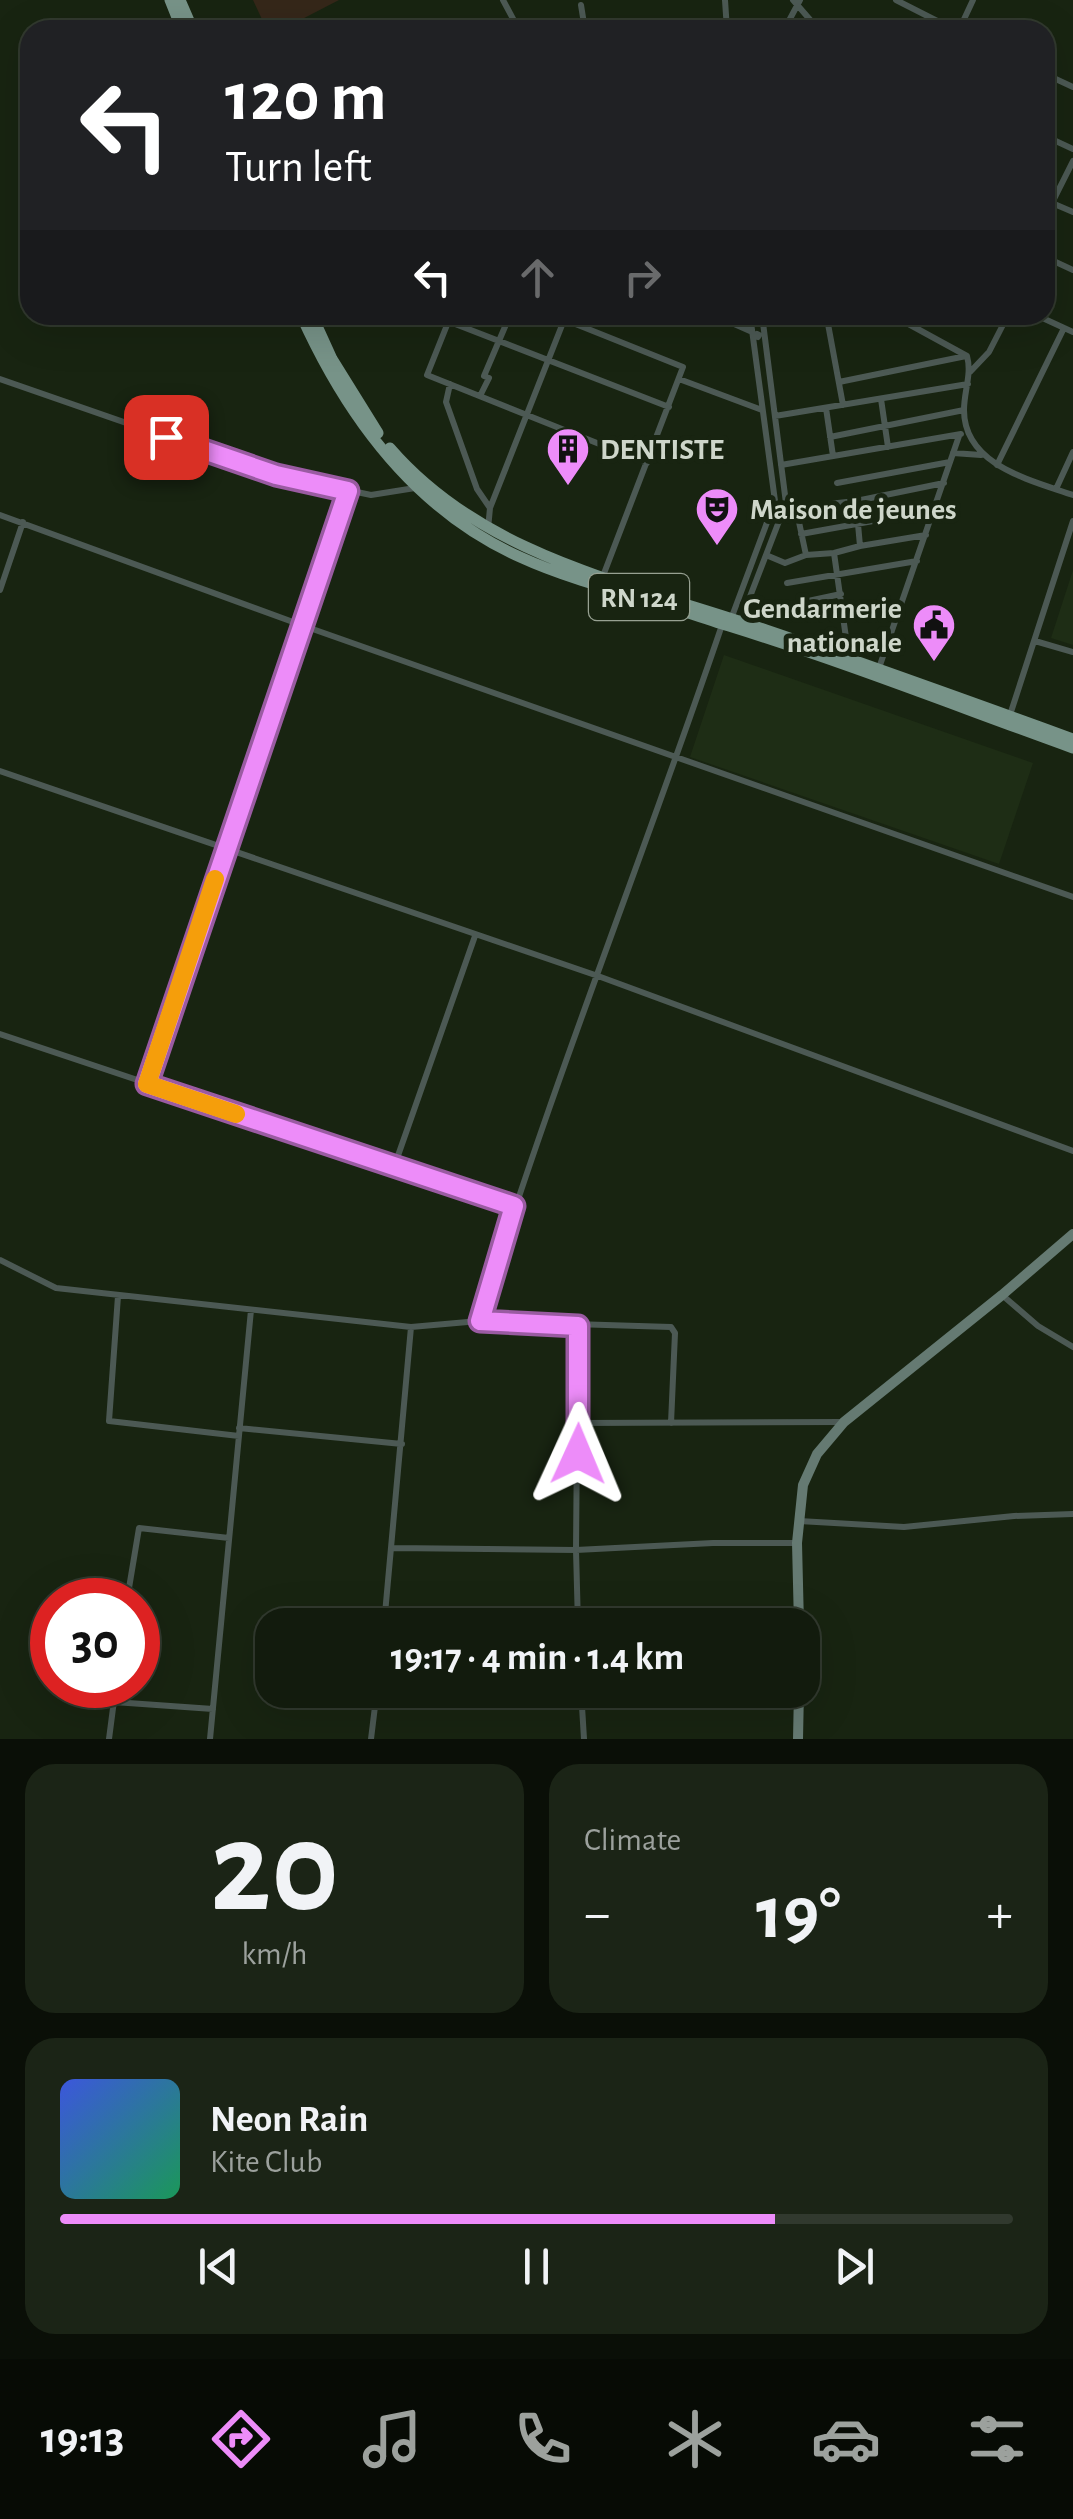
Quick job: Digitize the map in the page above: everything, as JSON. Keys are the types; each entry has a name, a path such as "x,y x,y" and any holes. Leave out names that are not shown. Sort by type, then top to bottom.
{"main road":[{"name":"RN 124","path":"307,325 372,425 402,462 468,528 519,557 566,575 849,659 1073,739"},
{"name":"RN 124","path":"315,325 323,352 358,420 416,488 488,530 550,559 1073,748"}],"street":[{"path":"896,0 937,20"},
{"path":"581,5 583,20"},
{"path":"1055,190 1073,161"},
{"path":"1055,324 1073,332"},
{"path":"447,325 427,375 647,463"},
{"path":"464,325 668,407"},
{"path":"480,396 489,378 484,376 506,325"},
{"path":"488,530 490,508 562,325"},
{"path":"584,325 683,368 603,577"},
{"path":"736,325 758,335"},
{"path":"731,622 749,600 786,503 774,416 754,325"},
{"path":"480,1321 514,1206 676,758 775,500 763,411 760,325"},
{"path":"828,325 843,405"},
{"path":"912,325 967,356"},
{"path":"969,373 989,352 1003,325"},
{"path":"997,465 1064,328"},
{"path":"839,382 967,356"},
{"path":"967,356 966,425 982,456"},
{"path":"679,378 763,411"},
{"path":"0,380 276,475 370,495 416,488"},
{"path":"450,384 446,402 477,489 490,508"},
{"path":"774,416 968,384"},
{"path":"880,399 888,447"},
{"path":"826,408 833,456"},
{"path":"830,436 964,410"},
{"path":"879,670 966,425"},
{"path":"781,464 960,436"},
{"path":"1056,489 1073,452"},
{"path":"953,453 982,456 1073,494"},
{"path":"837,482 950,462"},
{"path":"783,509 856,502 944,483"},
{"path":"147,1084 348,491"},
{"path":"856,502 860,546"},
{"path":"796,508 806,555"},
{"path":"802,534 934,510"},
{"path":"0,514 304,626 1073,897"},
{"path":"1010,716 1073,521"},
{"path":"0,590 23,522"},
{"path":"766,555 786,563 806,555 926,535"},
{"path":"834,553 849,659"},
{"path":"786,583 917,561"},
{"path":"749,600 780,607 841,594"},
{"path":"1034,641 1073,652"},
{"path":"0,771 598,976 1073,1151"},
{"path":"394,1167 475,936"},
{"path":"0,1034 514,1206"},
{"path":"799,1608 798,1543 803,1485 817,1454 844,1422 1073,1234"},
{"path":"0,1260 56,1288 411,1327 480,1321 674,1329 671,1422"},
{"path":"1002,1295 1038,1326 1073,1347"},
{"path":"118,1296 109,1421 402,1444"},
{"path":"210,1739 250,1310"},
{"path":"578,1326 578,1608"},
{"path":"386,1608 411,1327"},
{"path":"578,1423 844,1422"},
{"path":"799,1521 904,1527 1073,1514"},
{"path":"130,1578 139,1528 229,1538"},
{"path":"393,1548 576,1550 798,1543"},
{"path":"160,1705 213,1709"},
{"path":"109,1739 113,1708"},
{"path":"371,1739 374,1708"},
{"path":"582,1708 584,1739"},
{"path":"798,1739 799,1708"}],"shaded area":[{"path":"253,0 339,0 300,20 262,20"},
{"path":"1073,570 1073,645 1051,638"},
{"path":"724,655 1033,763 999,864 690,757"}],"slow traffic":[{"path":"215,879 147,1084 236,1114"}],"place":[{"name":"DENTISTE","path":"568,487"},
{"name":"Maison de jeunes","path":"717,547"},
{"name":"Gendarmerie nationale","path":"934,663"}],"route":[{"path":"166,437 276,475 348,491 147,1084 514,1206 480,1321 578,1326 578,1454"}]}
